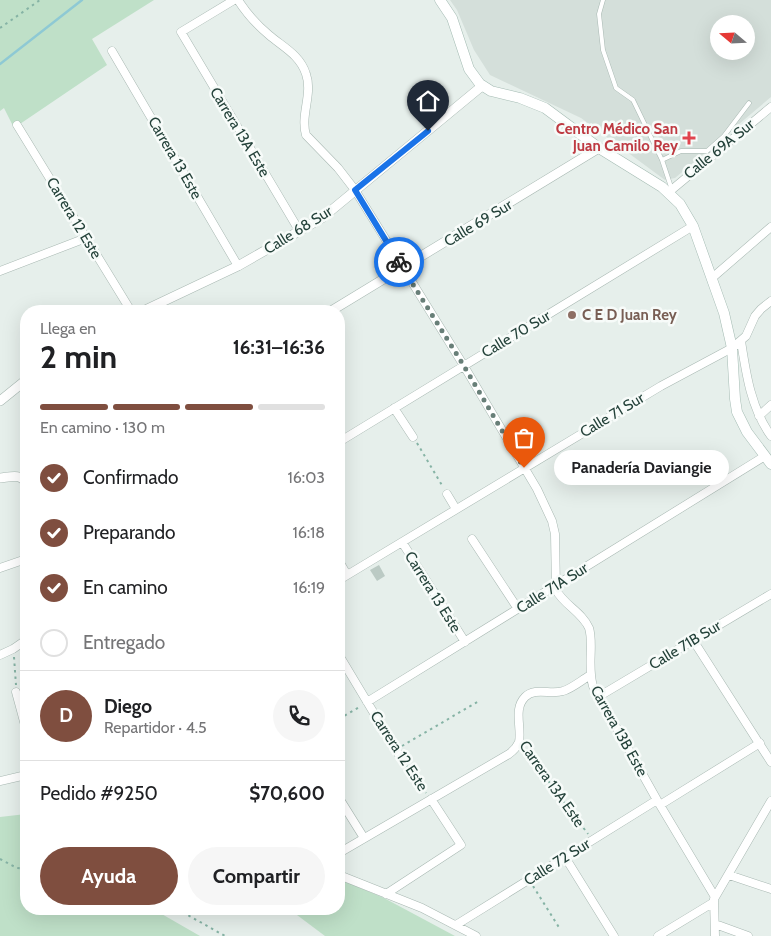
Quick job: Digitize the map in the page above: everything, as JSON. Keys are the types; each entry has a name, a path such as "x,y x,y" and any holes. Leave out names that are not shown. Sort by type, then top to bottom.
{"main road":[{"path":"440,0 452,18 469,69 482,86 491,91 520,98 545,108 599,148 670,191 680,204 693,226 724,313 732,348 737,412 741,422 768,460"}],"street":[{"name":"Carrera 13A Este","path":"234,0 181,32 300,232"},
{"path":"238,0 253,20 300,62 306,74 308,88 304,128 306,135 338,168 355,190 464,366 541,497 556,534 556,585"},
{"name":"Carrera 13 Este","path":"112,50 238,266"},
{"name":"Calle 68 Sur","path":"157,305 238,266 322,218 482,86"},
{"name":"Calle 69A Sur","path":"670,191 771,107"},
{"name":"Carrera 12 Este","path":"17,125 127,305"},
{"name":"Calle 69 Sur","path":"341,305 599,148"},
{"name":"Calle 70 Sur","path":"345,438 693,226"},
{"path":"712,278 771,227"},
{"path":"0,271 86,238"},
{"name":"Calle 71 Sur","path":"347,575 661,386 732,348 742,341 755,316 771,301"},
{"path":"742,341 746,374 759,416 771,436"},
{"path":"0,401 20,385"},
{"path":"759,416 771,405"},
{"path":"394,408 413,437"},
{"name":"Calle 71A Sur","path":"367,702 556,585 768,460"},
{"path":"0,478 20,477"},
{"path":"447,494 456,509"},
{"path":"472,540 518,609"},
{"name":"Carrera 13 Este","path":"402,542 465,642"},
{"path":"0,568 20,561"},
{"path":"345,572 347,575"},
{"name":"Carrera 13B Este","path":"556,585 559,595 579,613 590,631 590,676 598,697 715,899"},
{"name":"Calle 71B Sur","path":"598,697 771,594"},
{"path":"693,640 771,762"},
{"path":"0,655 20,644"},
{"name":"Carrera 12 Este","path":"345,664 402,760"},
{"name":"Carrera 13A Este","path":"519,742 518,713 525,697 532,693 563,692 590,676"},
{"path":"16,692 20,707"},
{"path":"345,849 509,754 519,742"},
{"name":"Calle 72 Sur","path":"456,925 592,840 760,743"},
{"path":"0,781 20,776"},
{"name":"Carrera 12 Este","path":"386,894 461,845 431,799"},
{"path":"658,936 715,899 771,802"},
{"path":"345,808 364,838"},
{"path":"566,857 614,936"},
{"path":"729,875 771,889"},
{"path":"345,877 416,906 476,936"},
{"path":"715,899 715,936"},
{"path":"715,924 748,936"}],"lane":[{"path":"603,0 599,14 603,50 616,88 633,100 662,160 670,191"},
{"path":"662,160 681,151 707,151 724,136 749,103"}],"path":[{"path":"0,28 40,0"},
{"path":"413,437 447,494"},
{"path":"13,649 16,692"},
{"path":"396,750 479,701"},
{"path":"345,715 367,702"},
{"name":"Carrera 13A Este","path":"519,742 592,840"},
{"name":"Carrera 12 Este","path":"402,760 431,799"},
{"path":"0,859 20,868"},
{"path":"529,880 560,929"},
{"path":"188,915 225,936"}],"shaded area":[{"path":"450,0 771,0 771,97 675,178 665,180 581,118 490,75 474,50 457,10"}],"green space":[{"path":"0,0 154,0 92,39 107,65 14,128 4,108 0,111"},
{"path":"20,815 20,915 163,915 200,936 0,936 0,817"},
{"path":"345,882 384,898 455,936 325,936 297,915 345,915"}],"building":[{"path":"379,565 385,576 377,581 370,570"}],"waterway":[{"path":"0,64 82,0"}],"way so far":[{"path":"399,262 464,366 524,468"}],"place":[{"name":"Centro Médico San Juan Camilo Rey","path":"689,138"},
{"name":"C E D Juan Rey","path":"572,315"},
{"name":"Panadería Daviangie","path":"524,468"}],"route":[{"path":"399,262 355,190 428,131"}]}
